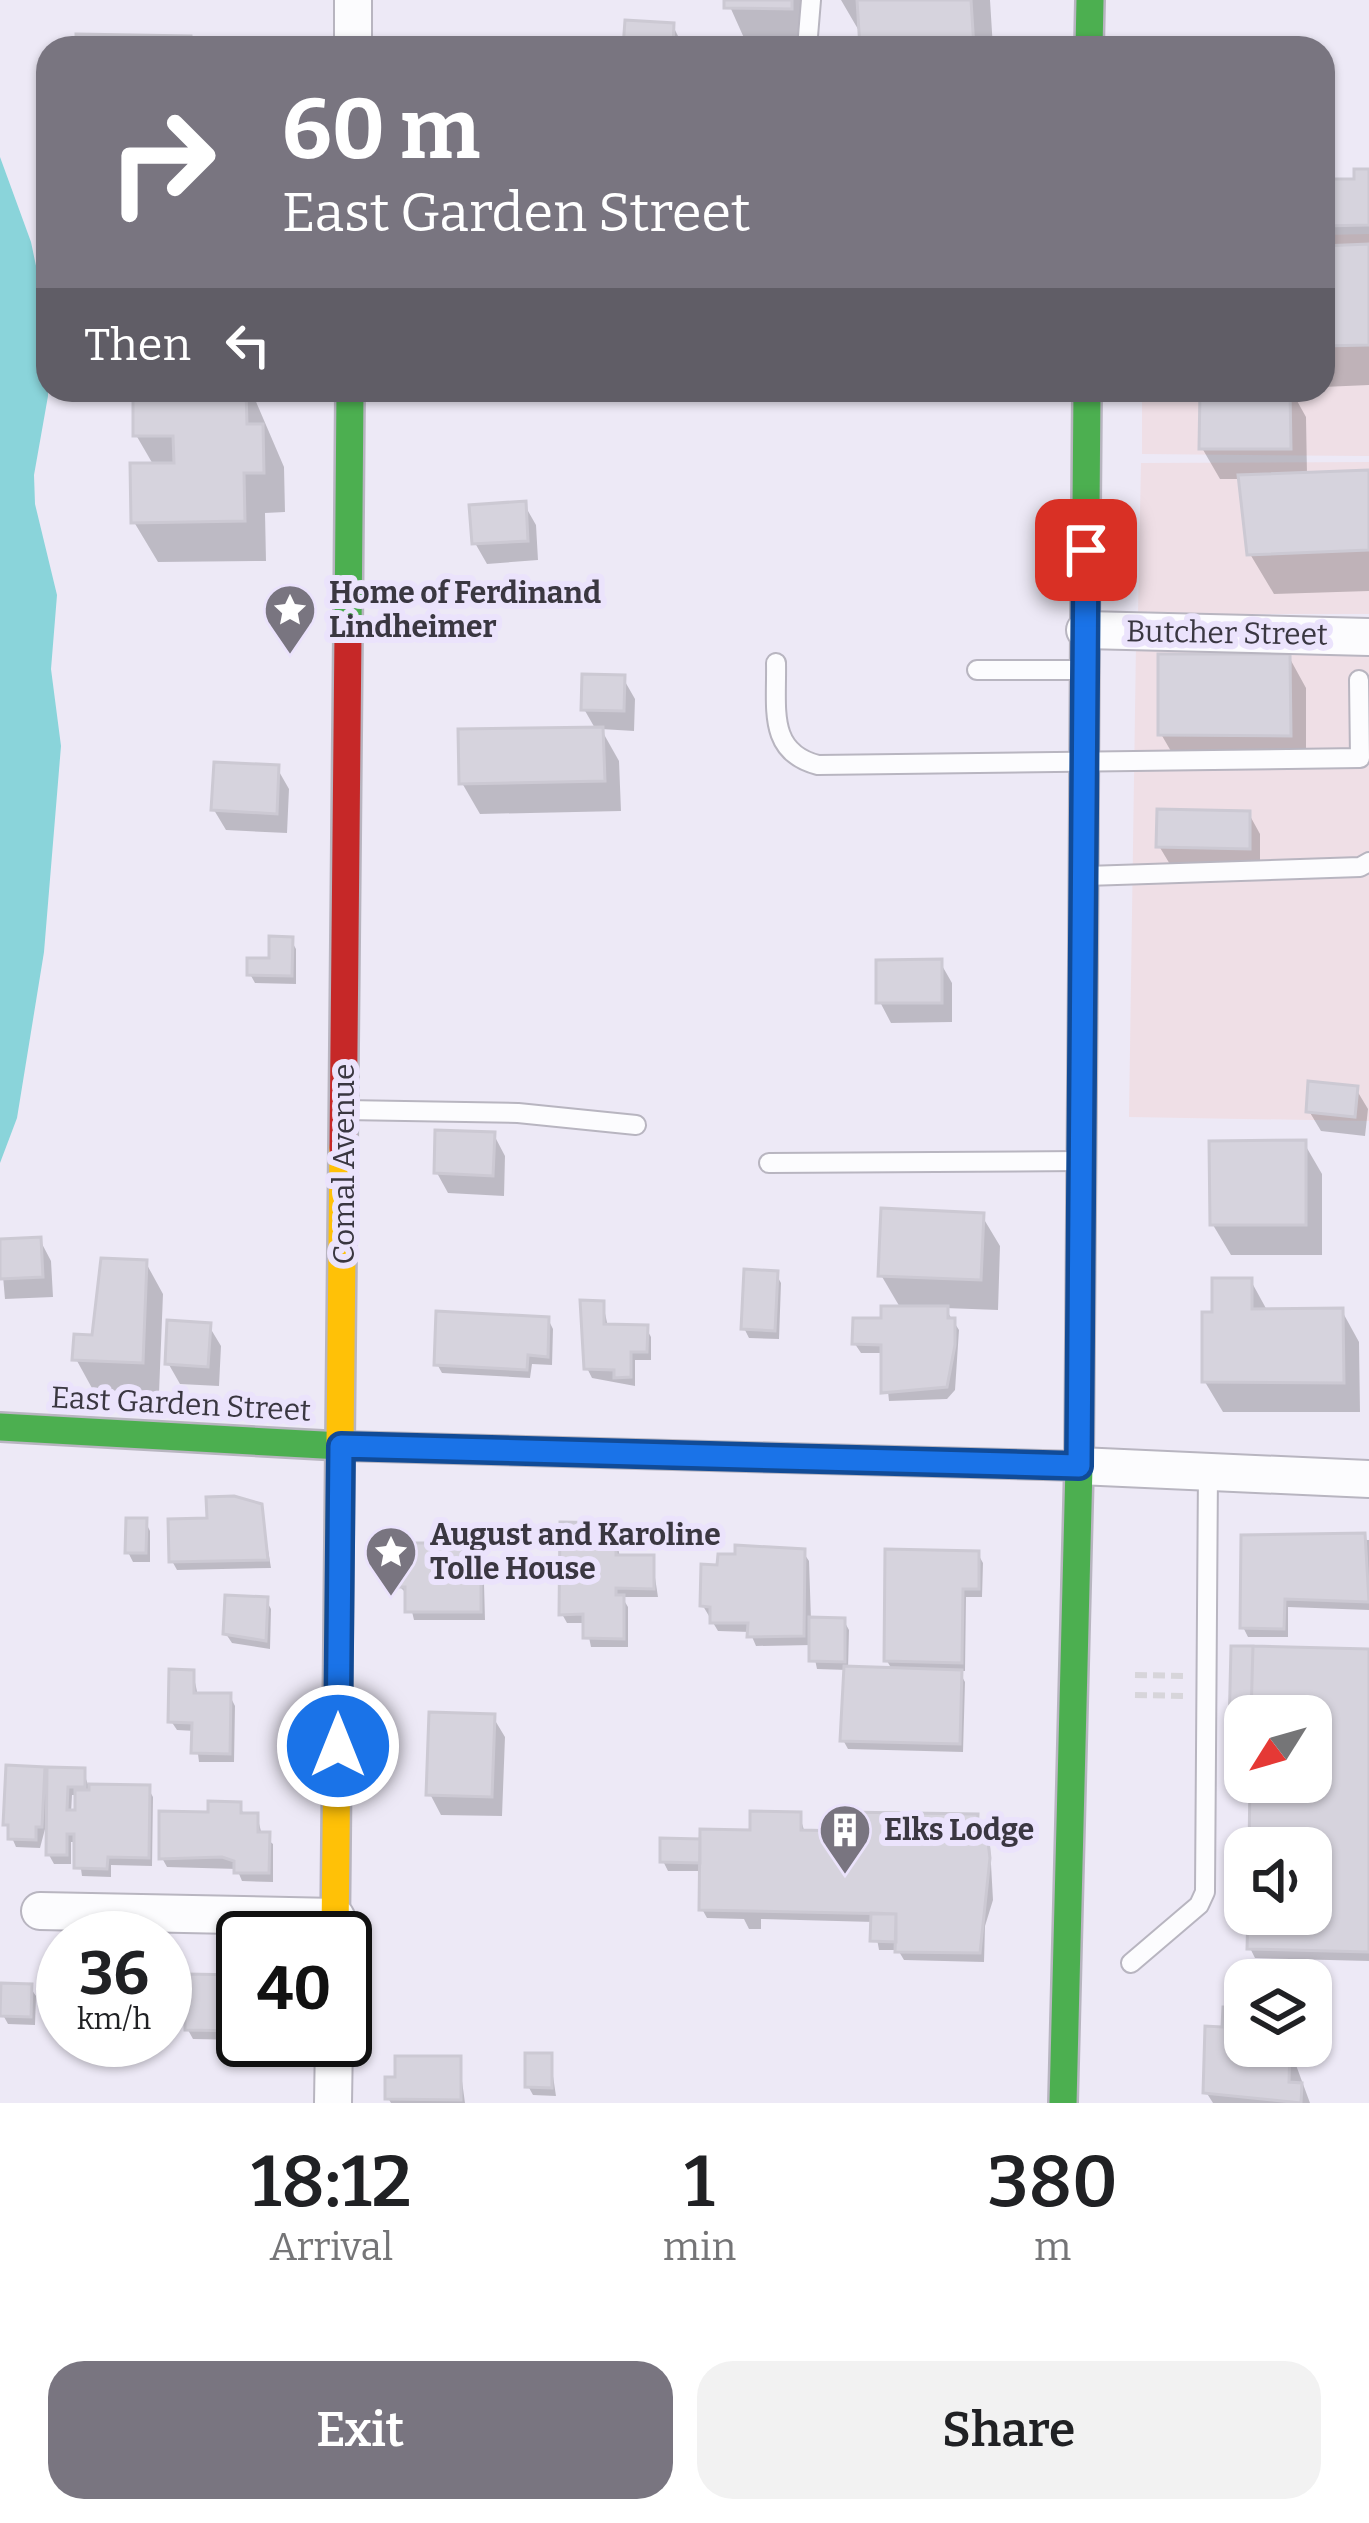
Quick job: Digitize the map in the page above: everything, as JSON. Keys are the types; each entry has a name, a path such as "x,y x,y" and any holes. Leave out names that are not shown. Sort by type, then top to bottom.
{"street":[{"path":"353,0 353,36"},
{"path":"1089,36 1090,0"},
{"name":"Comal Avenue","path":"336,1911 350,402"},
{"path":"1063,2103 1079,1466 1087,402"},
{"name":"Butcher Street","path":"1085,631 1369,637"},
{"name":"East Garden Street","path":"0,1427 341,1446 1079,1466"},
{"path":"1079,1466 1369,1479"},
{"path":"333,2103 334,2067"}],"lane":[{"path":"808,36 811,0"},
{"path":"776,663 778,738 794,759 818,765 1360,758 1359,680"},
{"path":"976,670 1085,670"},
{"path":"1081,876 1360,867 1369,862"},
{"path":"345,1109 518,1113 635,1125"},
{"path":"769,1163 1080,1161"},
{"path":"1131,1963 1199,1905 1205,1892 1208,1471"}],"path":[{"path":"1135,1676 1206,1686"},
{"path":"1135,1695 1206,1686"}],"shaded area":[{"path":"1369,234 1369,456 1142,454 1142,402 1335,402 1335,235"},
{"path":"1369,462 1369,614 1138,614 1141,463"},
{"path":"1136,644 1369,651 1369,1121 1129,1117"}],"water":[{"path":"0,157 36,266 36,402 47,402 34,475 35,504 57,595 51,669 61,746 44,952 17,1118 0,1163"}],"building":[{"path":"724,0 792,0 792,9 724,8"},
{"path":"857,0 971,0 973,36 859,36"},
{"path":"625,20 674,23 673,36 624,36"},
{"path":"76,34 191,36 76,36"},
{"path":"1354,169 1369,169 1369,225 1335,226 1335,179 1354,179"},
{"path":"1369,244 1369,345 1335,346 1335,245"},
{"path":"133,402 246,402 247,424 263,424 264,473 244,473 245,521 131,523 130,463 174,463 173,436 133,436"},
{"path":"1200,402 1290,402 1291,449 1199,449"},
{"path":"1369,470 1369,550 1247,555 1238,475"},
{"path":"526,501 528,541 472,544 469,505"},
{"path":"1158,654 1290,654 1291,736 1158,735"},
{"path":"582,674 625,675 624,711 581,710"},
{"path":"603,727 605,781 459,784 458,729"},
{"path":"214,762 279,765 277,814 211,810"},
{"path":"1157,809 1250,811 1250,849 1156,847"},
{"path":"269,936 293,937 292,976 247,975 247,958 269,958"},
{"path":"942,959 942,1003 876,1003 876,960"},
{"path":"1308,1081 1358,1086 1355,1117 1306,1112"},
{"path":"435,1130 495,1132 493,1176 434,1173"},
{"path":"1306,1140 1306,1225 1210,1225 1209,1141"},
{"path":"881,1208 984,1213 981,1280 878,1276"},
{"path":"41,1237 43,1277 0,1279 0,1239"},
{"path":"101,1258 147,1260 143,1363 72,1360 74,1334 92,1335"},
{"path":"744,1269 778,1271 775,1331 741,1329"},
{"path":"1212,1278 1252,1278 1252,1309 1343,1308 1344,1383 1202,1382 1202,1312 1212,1312"},
{"path":"580,1300 604,1301 604,1324 648,1325 647,1352 631,1352 631,1377 614,1378 614,1370 584,1369"},
{"path":"881,1306 948,1306 948,1318 955,1318 955,1345 947,1387 881,1393 881,1345 852,1344 853,1318 881,1318"},
{"path":"436,1311 549,1317 548,1357 528,1355 527,1370 434,1365"},
{"path":"167,1320 211,1323 208,1367 165,1364"},
{"path":"234,1496 262,1504 268,1560 169,1562 168,1519 207,1518 206,1497"},
{"path":"126,1518 147,1518 146,1553 125,1553"},
{"path":"560,1522 616,1523 616,1555 654,1555 654,1589 616,1588 616,1595 624,1595 624,1639 583,1638 583,1614 559,1615"},
{"path":"1365,1533 1369,1602 1285,1599 1284,1629 1240,1628 1241,1535"},
{"path":"405,1543 462,1543 462,1572 481,1572 481,1612 405,1612 405,1587 396,1587 396,1566 405,1566"},
{"path":"735,1545 805,1549 804,1636 747,1637 748,1623 710,1623 710,1607 700,1606 701,1564 717,1565 718,1554 735,1554"},
{"path":"885,1549 979,1551 979,1589 963,1589 962,1663 884,1661"},
{"path":"225,1595 268,1597 266,1641 223,1634"},
{"path":"809,1617 845,1618 845,1662 809,1661"},
{"path":"1231,1646 1253,1646 1252,1695 1230,1695"},
{"path":"1253,1646 1369,1649 1369,1952 1247,1949 1247,1935 1332,1935 1332,1827 1249,1827 1250,1803 1332,1803 1332,1695 1252,1695"},
{"path":"844,1666 962,1670 960,1744 840,1741"},
{"path":"169,1669 194,1670 194,1693 231,1693 230,1754 191,1753 192,1723 168,1722"},
{"path":"429,1712 495,1714 492,1797 426,1795"},
{"path":"6,1765 45,1767 42,1827 36,1827 36,1840 8,1839 8,1825 3,1825"},
{"path":"47,1767 85,1768 85,1787 68,1787 67,1810 75,1810 75,1790 89,1790 89,1784 150,1785 149,1858 108,1857 107,1869 74,1868 74,1834 67,1834 67,1855 46,1855"},
{"path":"208,1801 241,1802 241,1813 258,1813 258,1832 270,1832 269,1873 234,1873 234,1861 222,1857 159,1859 159,1811 208,1812"},
{"name":"Elks Lodge","path":"750,1811 801,1812 801,1830 843,1831 843,1812 978,1814 977,1834 987,1834 990,1858 980,1953 895,1952 896,1914 699,1910 700,1829 750,1830"},
{"path":"660,1838 700,1839 700,1863 660,1862"},
{"path":"871,1913 896,1914 896,1942 870,1941"},
{"path":"192,1974 216,1975 216,2031 192,2030"},
{"path":"1,1983 32,1984 31,2017 0,2016"},
{"path":"1224,2007 1224,2067 1289,2067 1289,2082 1302,2083 1301,2103 1203,2093 1205,2026 1222,2027"},
{"path":"525,2053 552,2053 552,2088 525,2087"},
{"path":"395,2056 461,2056 461,2100 385,2099 385,2077 395,2077"}],"traffic: fast":[{"path":"1089,36 1090,0"},
{"path":"348,632 350,402"},
{"path":"1085,628 1087,402"},
{"path":"1063,2103 1079,1466 1083,964"},
{"path":"0,1427 341,1446 785,1458"}],"traffic: slow":[{"path":"335,1911 343,1148"},
{"path":"785,1458 1079,1466"}],"traffic: jam":[{"path":"1083,964 1085,628"},
{"path":"343,1148 348,632"}],"place":[{"name":"Home of Ferdinand Lindheimer","path":"290,656"},
{"name":"August and Karoline Tolle House","path":"391,1598"},
{"name":"Elks Lodge","path":"845,1876"}],"route":[{"path":"338,1746 341,1446 1079,1466 1086,550"}]}
